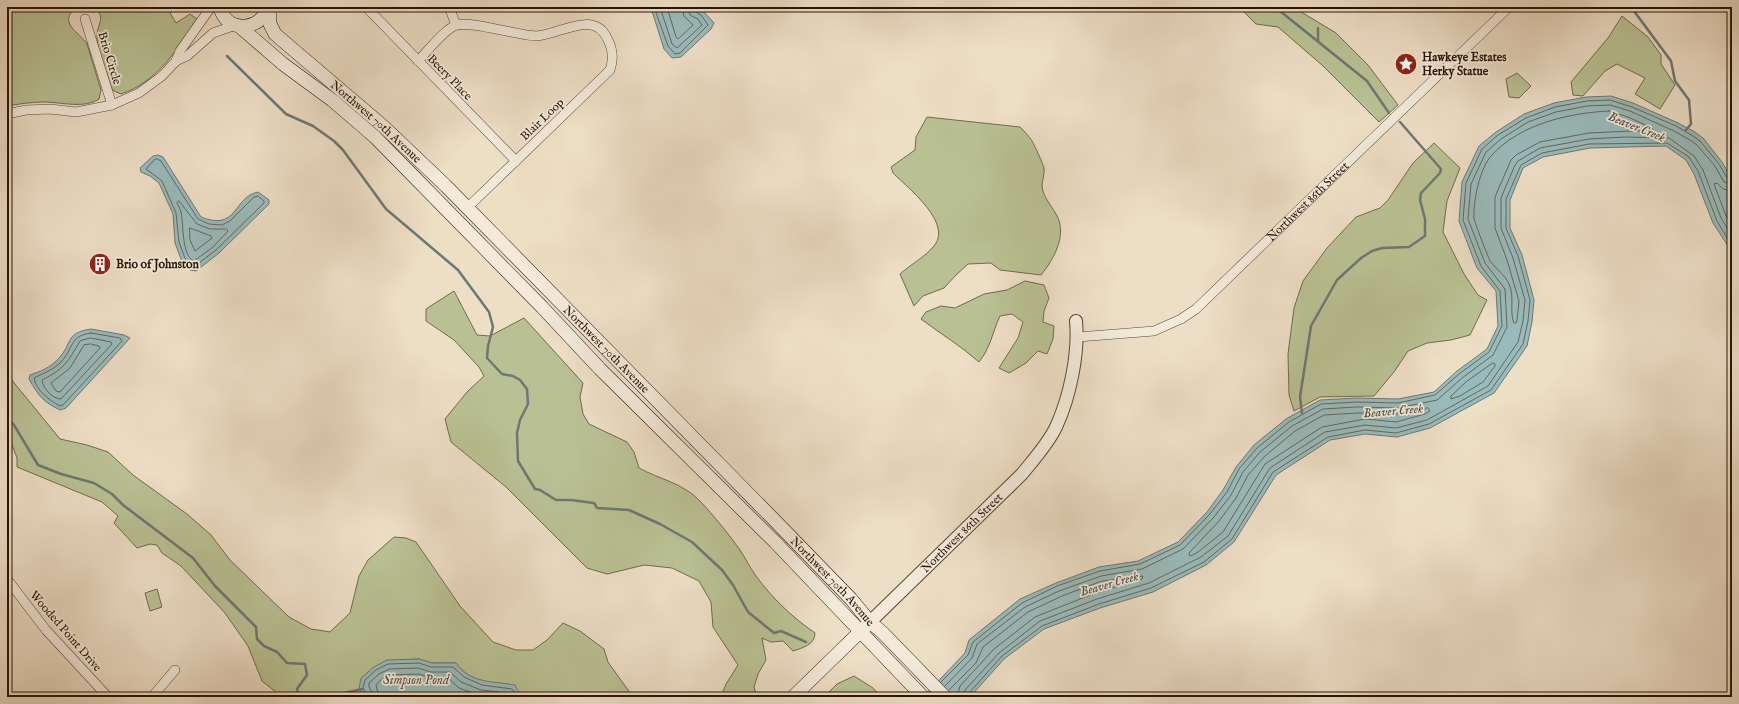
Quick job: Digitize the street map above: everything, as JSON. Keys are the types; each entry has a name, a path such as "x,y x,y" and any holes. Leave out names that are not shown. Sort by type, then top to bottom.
{"main road":[{"name":"Northwest 70th Avenue","path":"220,7 224,16 283,64 332,100 375,137 580,347 775,542 866,627 883,633 945,697"},
{"name":"Northwest 70th Avenue","path":"236,25 254,25 261,20 269,7"},
{"name":"Northwest 70th Avenue","path":"269,7 270,24 275,34 384,127 467,208 850,599 866,627 904,677 923,697"},
{"name":"Northwest 86th Street","path":"793,697 866,627"}],"street":[{"path":"176,61 180,51 212,7"},
{"path":"418,61 449,30 456,26 451,12 451,7"},
{"name":"Northwest 86th Street","path":"1078,337 1154,331 1181,319 1196,309 1509,7"},
{"name":"Beery Place","path":"368,9 516,161"},
{"name":"Brio Circle","path":"85,19 112,105"},
{"name":"Blair Loop","path":"456,26 471,25 536,36 546,36 577,25 590,23 599,26 608,38 613,60 610,70 467,208"},
{"path":"7,114 26,110 50,109 76,112 112,105 139,93 162,76 176,61 186,56 213,33 236,25"},
{"name":"Northwest 86th Street","path":"866,627 1011,485 1043,449 1056,427 1070,382 1078,337 1076,321"},
{"path":"580,347 592,336"},
{"name":"Wooded Point Drive","path":"7,579 46,630 108,697"},
{"path":"152,697 175,670"}],"green space":[{"path":"7,7 76,7 71,13 69,23 87,44 101,90 99,99 86,104 39,102 7,106"},
{"path":"94,7 174,7 175,10 170,13 176,23 190,14 197,19 165,64 145,82 134,89 121,94 114,91 110,86 102,61 97,41 97,31 101,18 100,14"},
{"path":"1239,7 1293,7 1336,33 1368,65 1398,105 1379,122 1322,65 1278,27 1256,24"},
{"path":"1622,16 1648,37 1661,55 1661,64 1675,85 1660,109 1635,94 1645,78 1617,64 1605,71 1583,96 1573,95 1571,82 1608,38"},
{"path":"1517,73 1531,86 1519,98 1509,97 1506,79"},
{"path":"927,117 1020,127 1031,139 1044,168 1042,186 1044,194 1056,214 1061,230 1055,254 1041,275 1000,270 991,263 968,264 944,288 923,296 914,306 900,274 934,246 938,237 938,227 926,206 893,173 891,167 915,150 916,137"},
{"path":"1434,143 1460,168 1447,201 1443,232 1464,274 1478,295 1487,300 1470,335 1451,340 1427,343 1408,351 1394,372 1374,396 1320,397 1294,411 1289,395 1288,354 1294,308 1303,281 1327,248 1356,217 1380,208 1388,200 1413,163"},
{"path":"1025,281 1044,285 1049,298 1044,311 1043,322 1054,326 1053,339 1047,354 1038,351 1026,363 1009,373 999,368 1018,338 1023,322 1012,314 1000,316 989,345 979,362 921,319 926,312 941,306 955,308 984,294 1007,290"},
{"path":"454,291 477,335 490,336 524,318 583,383 580,397 583,414 589,424 627,442 634,452 639,468 679,486 700,501 731,537 762,584 791,614 815,633 813,640 810,643 793,651 783,641 771,642 762,638 766,660 758,674 754,687 757,697 725,697 722,694 726,684 738,665 713,627 711,602 699,581 672,568 644,565 607,574 587,568 506,487 451,442 445,419 467,392 484,376 479,367 454,340 426,321 426,309"},
{"path":"7,373 60,439 87,445 108,452 133,475 187,514 211,535 230,560 289,617 311,629 330,632 350,613 359,576 368,560 394,537 406,538 416,542 460,606 493,642 516,650 533,650 547,640 563,623 580,631 604,649 608,662 633,697 518,697 519,693 507,684 483,682 466,674 455,663 432,663 419,659 404,660 359,689 365,697 282,697 262,681 248,646 225,613 181,566 162,553 157,545 150,544 137,548 114,523 118,516 102,502 17,467 17,458 7,432"},
{"path":"157,589 162,607 150,611 145,593"},
{"path":"854,676 873,688 881,697 824,697 837,684"}],"water":[{"path":"649,7 693,7 703,11 714,23 711,29 681,57 672,58 664,49 652,11"},
{"name":"Beaver Creek","path":"1611,96 1633,103 1695,132 1703,138 1722,162 1732,179 1732,252 1713,223 1694,174 1686,160 1666,146 1590,148 1543,157 1523,168 1510,200 1510,228 1522,255 1534,300 1532,322 1527,346 1494,393 1430,428 1397,437 1365,434 1330,440 1276,475 1234,542 1206,565 1153,592 1100,608 1044,629 1004,659 970,697 923,697 965,653 969,640 1020,599 1056,583 1099,567 1138,561 1178,542 1207,512 1223,490 1236,467 1254,445 1286,419 1320,400 1357,398 1398,399 1434,392 1457,371 1487,349 1498,326 1496,291 1477,268 1459,221 1462,182 1479,146 1496,132 1524,114 1554,103 1586,97"},
{"path":"158,155 163,157 201,217 213,220 222,220 229,217 244,200 250,195 258,192 269,200 269,204 219,253 196,271 190,270 183,264 175,243 173,214 159,183 150,176 141,172 140,168 153,156"},
{"path":"91,329 124,335 130,338 66,408 60,410 42,398 29,379 30,375 52,365 63,354 73,336 82,331"},
{"name":"Simpson Pond","path":"419,659 432,663 456,663 468,675 475,678 515,685 519,693 518,697 365,697 359,689 361,678 374,667 387,660"}],"waterway":[{"path":"1275,7 1367,81 1389,113"},
{"path":"1631,7 1671,61 1675,81 1689,100 1691,124 1686,130"},
{"path":"1318,28 1318,41"},
{"path":"227,56 286,114 313,126 334,141 343,150 386,209 458,270 489,312 493,327 488,346 487,358 502,374 513,376 520,380 527,389 528,404 520,420 517,433 518,461 535,489 540,490 556,500 594,503 597,508 629,510 660,524 692,542 722,570 733,585 748,612 774,633 781,631 806,642"},
{"path":"1302,413 1300,397 1311,326 1337,280 1361,258 1372,251 1382,248 1409,247 1425,236 1425,219 1420,200 1421,193 1440,173 1441,169 1400,122"},
{"path":"7,418 14,425 38,465 61,474 94,483 112,494 123,505 193,558 215,586 256,627 257,639 264,646 277,652 287,663 305,664 307,675 297,689 299,697"},
{"path":"327,697 362,689"}],"place":[{"name":"Hawkeye Estates Herky Statue","path":"1406,64"},
{"name":"Brio of Johnston","path":"100,264"}]}
